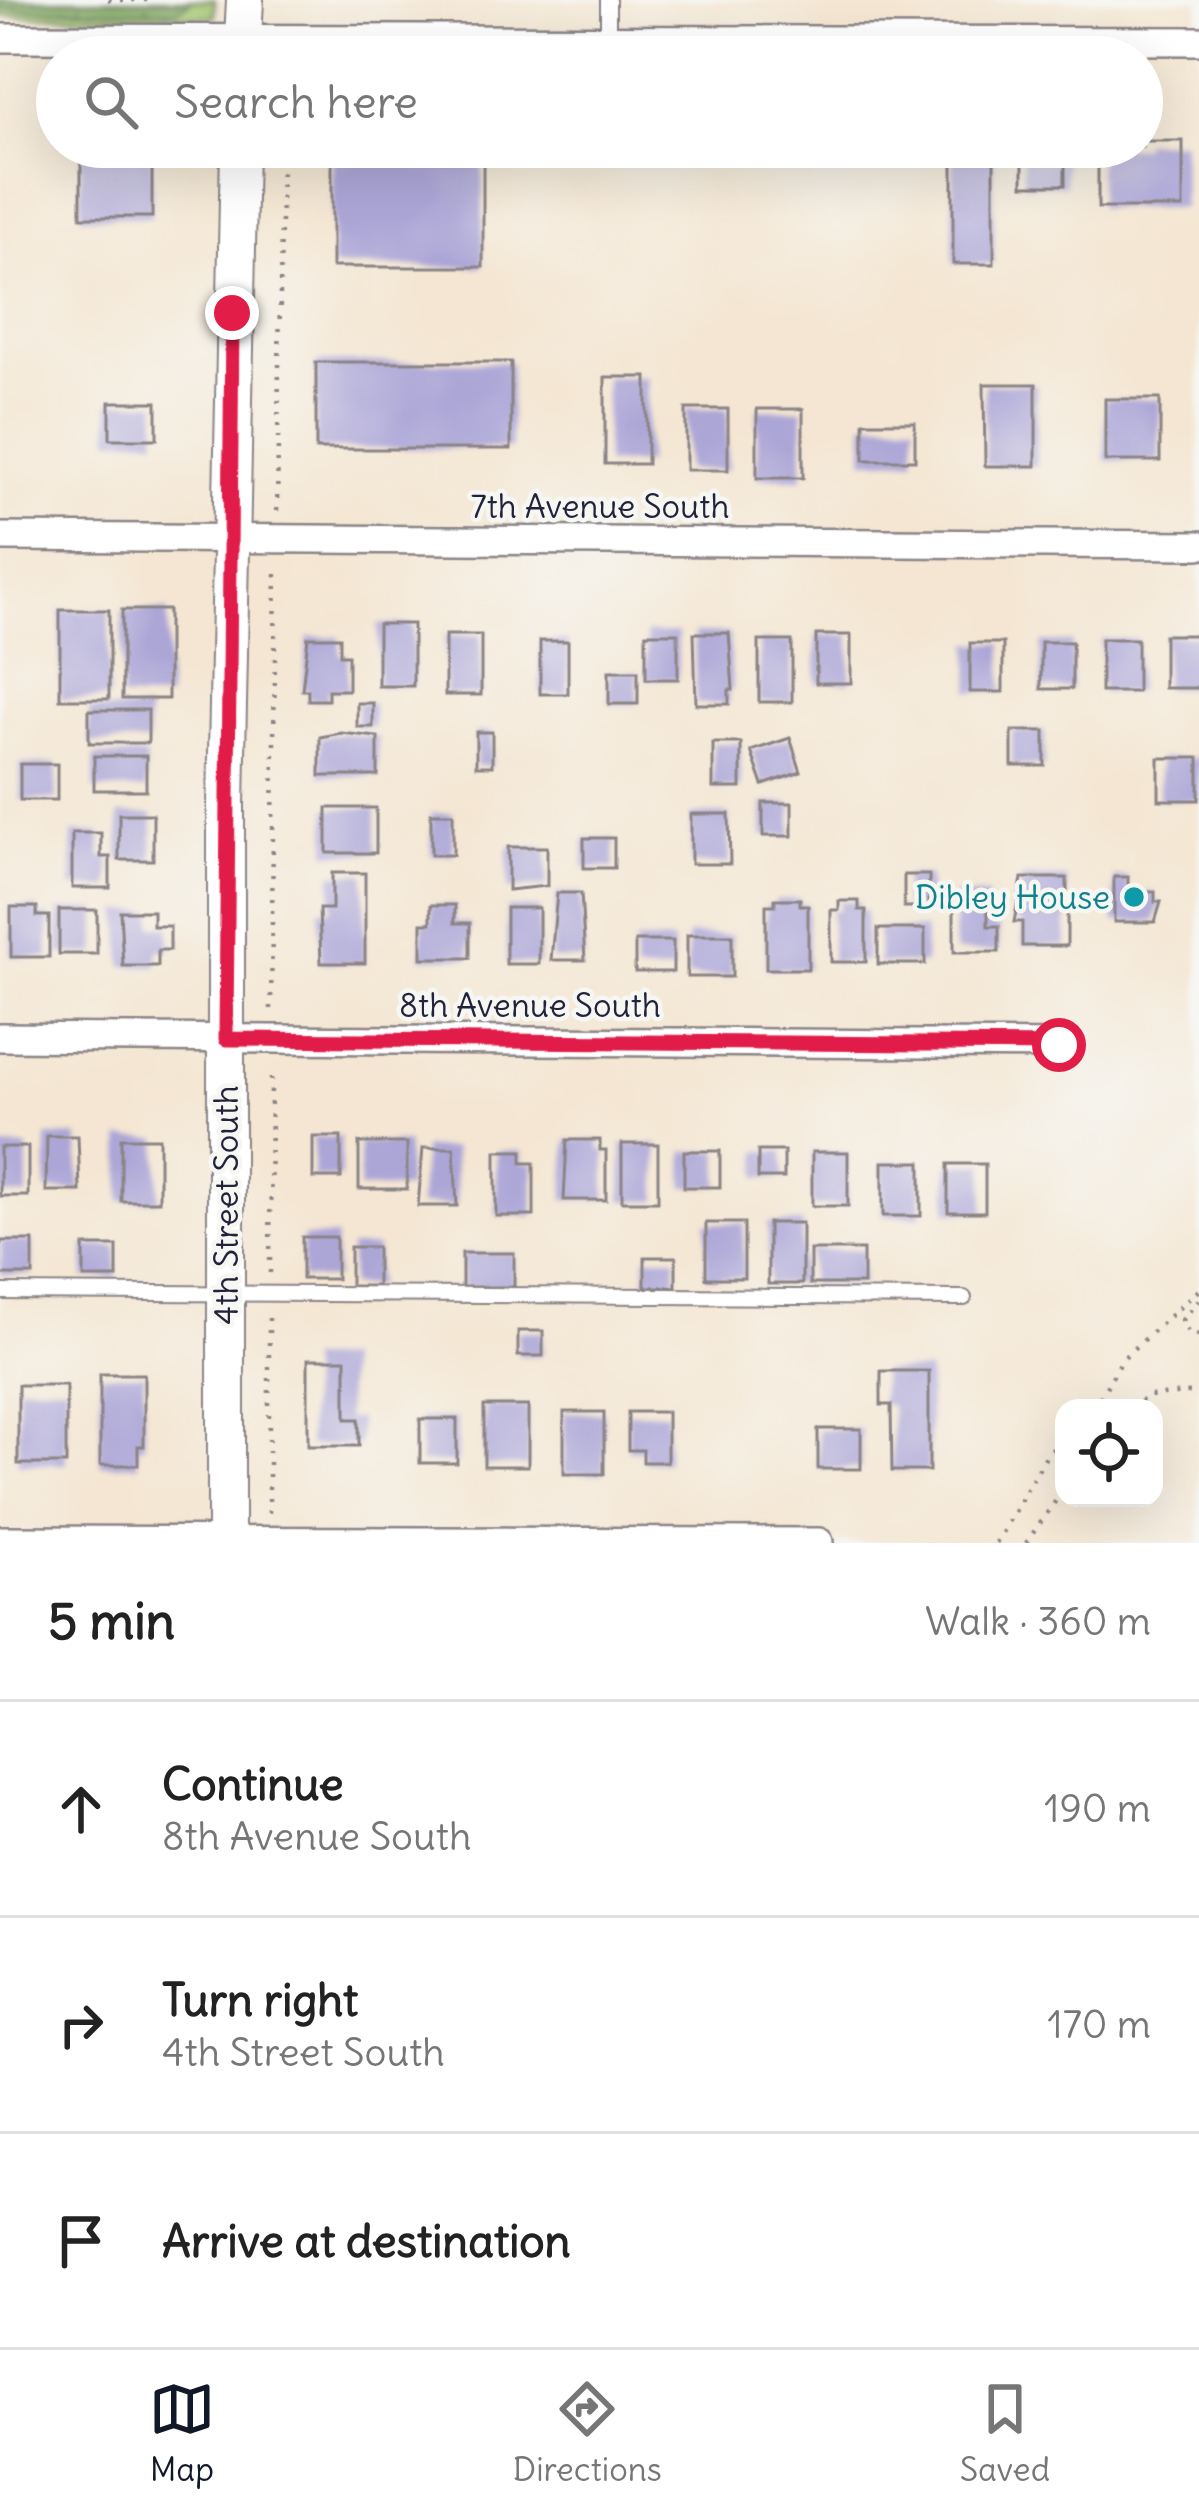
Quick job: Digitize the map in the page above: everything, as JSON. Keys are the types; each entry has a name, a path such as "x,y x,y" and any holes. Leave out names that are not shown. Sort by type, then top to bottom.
{"street":[{"path":"244,36 245,0"},
{"path":"0,38 36,40"},
{"path":"1163,41 1199,41"},
{"name":"4th Street South","path":"226,1542 230,541 239,168"},
{"name":"7th Avenue South","path":"0,536 1199,545"},
{"name":"8th Avenue South","path":"0,1037 1059,1045"},
{"path":"0,1540 639,1538 818,1543"}],"lane":[{"path":"608,0 608,36"},
{"path":"0,1292 964,1298"}],"path":[{"path":"108,0 156,0"},
{"path":"277,517 282,168"},
{"path":"271,1017 276,563"},
{"path":"1099,1399 1123,1358 1199,1290"},
{"path":"1199,1300 1183,1320 1188,1332 1199,1335"},
{"path":"1144,1399 1199,1392"},
{"path":"997,1543 1055,1448"},
{"path":"1026,1543 1055,1503"}],"green space":[{"path":"0,0 215,0 214,17 0,16"},
{"path":"0,0 192,0 177,11 0,9"}],"building":[{"path":"1163,141 1183,141 1183,208 1098,208 1098,168 1163,168"},
{"path":"81,168 152,168 152,217 81,217"},
{"path":"332,168 483,168 483,267 332,267"},
{"path":"953,168 994,168 994,264 953,264"},
{"path":"1023,168 1065,168 1065,185 1023,185"},
{"path":"316,362 511,362 511,449 316,449"},
{"path":"605,377 647,377 647,464 605,464"},
{"path":"984,384 1036,384 1036,466 985,466"},
{"path":"1105,399 1160,399 1160,461 1105,461"},
{"path":"110,402 157,402 157,439 110,439"},
{"path":"686,409 728,409 728,470 686,470"},
{"path":"757,409 803,409 803,478 757,478"},
{"path":"864,422 915,422 915,460 864,460"},
{"path":"60,610 109,610 109,699 60,699"},
{"path":"122,610 168,610 168,699 122,699"},
{"path":"378,624 413,624 413,686 378,686"},
{"path":"646,633 678,633 678,679 646,679"},
{"path":"694,633 729,633 733,690 729,690 729,704 696,704"},
{"path":"445,635 481,635 481,695 445,695"},
{"path":"816,635 851,635 851,683 816,683"},
{"path":"1164,635 1199,635 1199,688 1164,688"},
{"path":"308,637 340,637 340,655 348,655 348,690 328,690 328,700 308,700 308,690 302,690"},
{"path":"1101,639 1137,639 1137,692 1101,692"},
{"path":"540,641 568,641 568,694 540,694"},
{"path":"759,641 792,641 792,702 759,702"},
{"path":"1041,642 1072,642 1072,689 1041,689"},
{"path":"970,643 1003,643 1003,692 970,692"},
{"path":"609,671 638,671 638,704 609,704"},
{"path":"357,703 373,703 373,727 357,727"},
{"path":"89,710 148,710 148,743 89,743"},
{"path":"1012,731 1045,731 1045,766 1012,766"},
{"path":"476,732 492,732 492,766 476,766"},
{"path":"341,733 378,737 378,776 320,776 320,737"},
{"path":"790,738 801,772 763,785 751,751"},
{"path":"713,743 741,743 741,788 713,788"},
{"path":"94,756 146,756 146,790 94,790"},
{"path":"1159,758 1199,758 1199,800 1159,800"},
{"path":"20,764 57,764 57,800 20,800"},
{"path":"763,803 792,803 792,836 763,836"},
{"path":"327,808 376,808 376,853 327,853"},
{"path":"431,813 453,813 453,855 431,855"},
{"path":"119,814 153,814 153,860 119,860"},
{"path":"691,814 729,814 730,864 691,864"},
{"path":"72,833 101,833 101,857 110,857 110,888 72,888"},
{"path":"584,838 614,838 614,868 584,868"},
{"path":"508,847 547,847 547,886 508,890"},
{"path":"332,873 365,873 365,963 321,963 319,909 332,909"},
{"path":"904,875 929,875 929,907 904,907"},
{"name":"Dibley House","path":"1114,877 1128,877 1128,892 1155,892 1155,902 1161,902 1155,922 1114,922"},
{"path":"1022,878 1067,878 1067,946 1022,946 1022,922 1014,922"},
{"path":"557,893 581,893 585,960 551,960"},
{"path":"954,895 988,895 988,926 999,926 999,952 954,952"},
{"path":"775,899 800,899 800,905 808,905 808,969 766,969 766,905 775,905"},
{"path":"839,901 859,901 859,910 866,910 866,962 831,962 831,910 839,910"},
{"path":"431,905 455,905 455,923 470,923 470,958 422,958 422,923 431,923"},
{"path":"11,907 37,907 37,916 49,916 49,957 11,957"},
{"path":"506,908 539,908 539,964 506,964"},
{"path":"59,910 97,910 97,954 59,954"},
{"path":"120,911 153,911 153,926 170,926 170,950 158,950 158,966 123,966"},
{"path":"878,929 925,929 925,964 878,964"},
{"path":"687,935 732,935 732,977 687,977"},
{"path":"635,941 673,941 673,972 635,972"},
{"path":"47,1136 78,1136 80,1191 46,1191"},
{"path":"313,1137 341,1137 341,1178 313,1178"},
{"path":"121,1138 159,1138 159,1201 121,1201"},
{"path":"567,1140 600,1140 600,1150 606,1150 606,1200 564,1200"},
{"path":"359,1143 407,1143 407,1189 359,1189"},
{"path":"622,1144 658,1144 658,1201 622,1201"},
{"path":"0,1147 28,1147 28,1196 0,1196"},
{"path":"423,1148 454,1148 457,1206 418,1206"},
{"path":"496,1151 522,1151 522,1163 534,1163 534,1216 496,1216"},
{"path":"684,1151 720,1151 720,1187 684,1187"},
{"path":"758,1151 784,1151 784,1178 758,1178"},
{"path":"812,1152 848,1152 848,1206 812,1206"},
{"path":"883,1162 921,1162 921,1216 883,1216"},
{"path":"948,1164 985,1164 985,1212 948,1212"},
{"path":"706,1223 744,1223 744,1278 706,1278"},
{"path":"768,1223 802,1223 802,1284 768,1284"},
{"path":"302,1237 336,1237 336,1279 302,1279"},
{"path":"1,1241 33,1241 33,1275 1,1275"},
{"path":"84,1246 117,1246 117,1278 84,1278"},
{"path":"350,1247 377,1247 377,1286 350,1286"},
{"path":"810,1250 863,1250 863,1284 810,1284"},
{"path":"462,1253 514,1253 514,1287 462,1287"},
{"path":"645,1257 676,1257 676,1287 645,1287"},
{"path":"518,1331 543,1331 543,1356 518,1356"},
{"path":"308,1359 346,1359 346,1419 359,1419 359,1446 308,1446"},
{"path":"881,1371 929,1371 929,1471 892,1471 891,1405 881,1405"},
{"path":"100,1374 144,1374 144,1446 138,1446 138,1465 100,1465"},
{"path":"18,1385 66,1385 66,1464 18,1464"},
{"path":"484,1406 528,1406 528,1466 484,1466"},
{"path":"564,1412 604,1412 604,1474 564,1474"},
{"path":"628,1412 667,1412 667,1462 643,1462 643,1450 628,1450"},
{"path":"420,1419 457,1419 457,1463 420,1463"},
{"path":"818,1429 861,1429 861,1469 818,1469"}],"place":[{"name":"Dibley House","path":"1134,897"}],"route":[{"path":"232,313 226,1039 1059,1045"}]}
